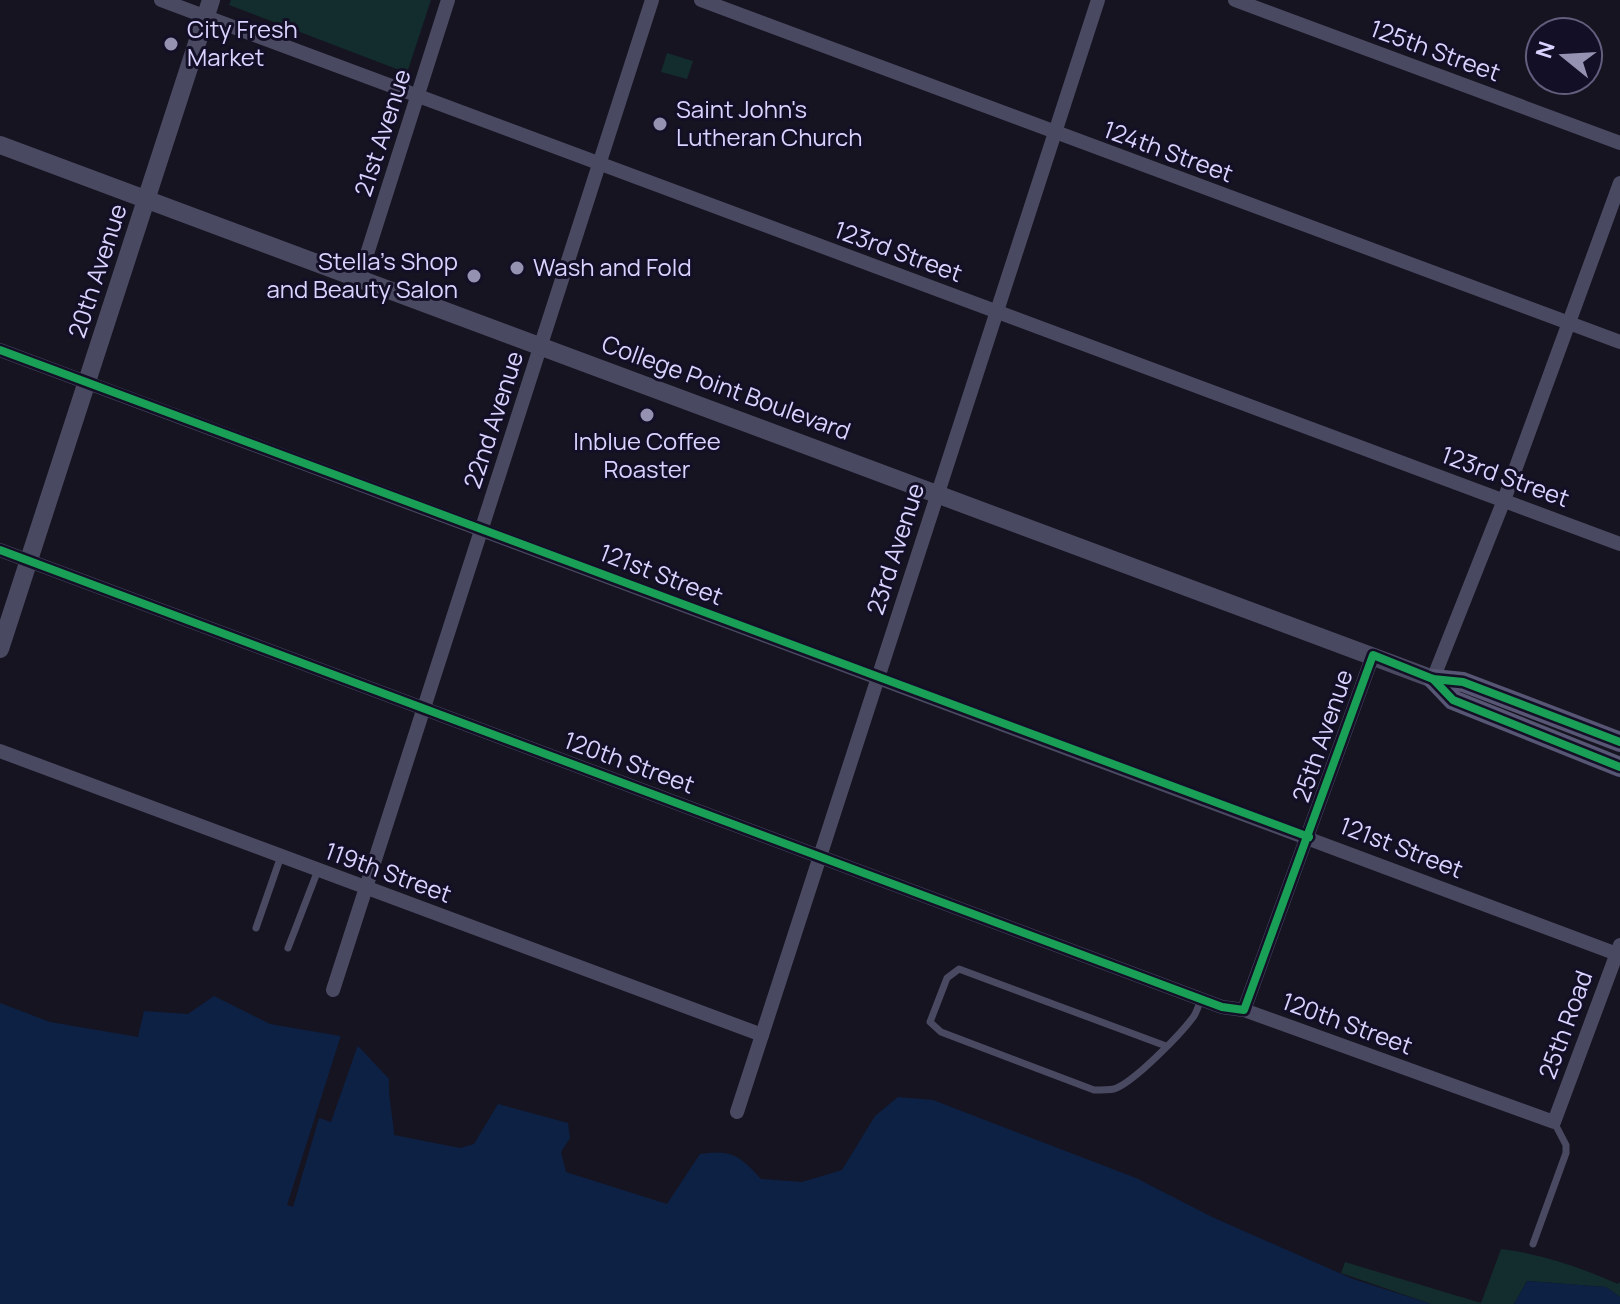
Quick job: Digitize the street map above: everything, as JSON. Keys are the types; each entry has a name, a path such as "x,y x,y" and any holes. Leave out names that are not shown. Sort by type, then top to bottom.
{"main road":[{"name":"College Point Boulevard","path":"1433,679 1463,682 1620,742"},
{"name":"College Point Boulevard","path":"1433,679 1453,700 1620,767"}],"street":[{"name":"123rd Street","path":"161,0 208,8 418,97 1620,544"},
{"name":"21st Avenue","path":"359,279 448,0"},
{"name":"22nd Avenue","path":"333,990 652,0"},
{"name":"124th Street","path":"701,0 1620,342"},
{"name":"23rd Avenue","path":"737,1112 1098,0"},
{"name":"125th Street","path":"1235,0 1620,143"},
{"name":"20th Avenue","path":"0,649 208,8"},
{"name":"College Point Boulevard","path":"0,145 1433,679"},
{"path":"1433,679 1504,500 1620,183"},
{"name":"121st Street","path":"0,350 1618,949"},
{"name":"120th Street","path":"0,550 1222,1007 1244,1010 1554,1122"},
{"name":"25th Avenue","path":"1244,1010 1373,655"},
{"name":"119th Street","path":"0,751 762,1035"},
{"name":"25th Road","path":"1554,1122 1618,949"}],"lane":[{"path":"256,928 281,856"},
{"path":"288,948 318,870"},
{"path":"1166,1046 959,969 947,978 930,1022 941,1032 1094,1090 1115,1089 1166,1046 1195,1015 1201,999"},
{"path":"1533,1244 1566,1153 1566,1145 1554,1122"}],"green space":[{"path":"231,0 431,0 407,73 229,5"},
{"path":"667,53 693,61 687,79 661,72"},
{"path":"1501,1249 1546,1258 1618,1284 1620,1282 1620,1297 1606,1287 1527,1281 1514,1304 1431,1304 1341,1273 1345,1262 1481,1303"}],"water":[{"path":"214,996 270,1024 340,1036 359,1047 389,1079 394,1135 460,1148 474,1144 498,1104 568,1123 570,1138 561,1152 566,1172 667,1204 700,1154 735,1156 761,1179 802,1182 842,1170 875,1116 898,1097 933,1100 1136,1178 1212,1217 1353,1279 1431,1304 0,1304 0,1003 50,1022 138,1037 144,1011 188,1014"},
{"path":"1527,1281 1606,1287 1620,1297 1620,1304 1514,1304"}],"pier":[{"path":"342,1032 359,1042 331,1122 319,1118 293,1207 287,1205"}],"cycle path":[{"path":"0,350 1309,837"},
{"path":"0,550 1222,1007 1244,1010 1373,655 1433,679 1463,682 1620,742"},
{"path":"1433,679 1453,700 1620,767"}],"place":[{"name":"City Fresh Market","path":"171,44"},
{"name":"Saint John's Lutheran Church","path":"660,124"},
{"name":"Wash and Fold","path":"517,268"},
{"name":"Stella's Shop and Beauty Salon","path":"474,276"},
{"name":"Inblue Coffee Roaster","path":"647,415"}]}
